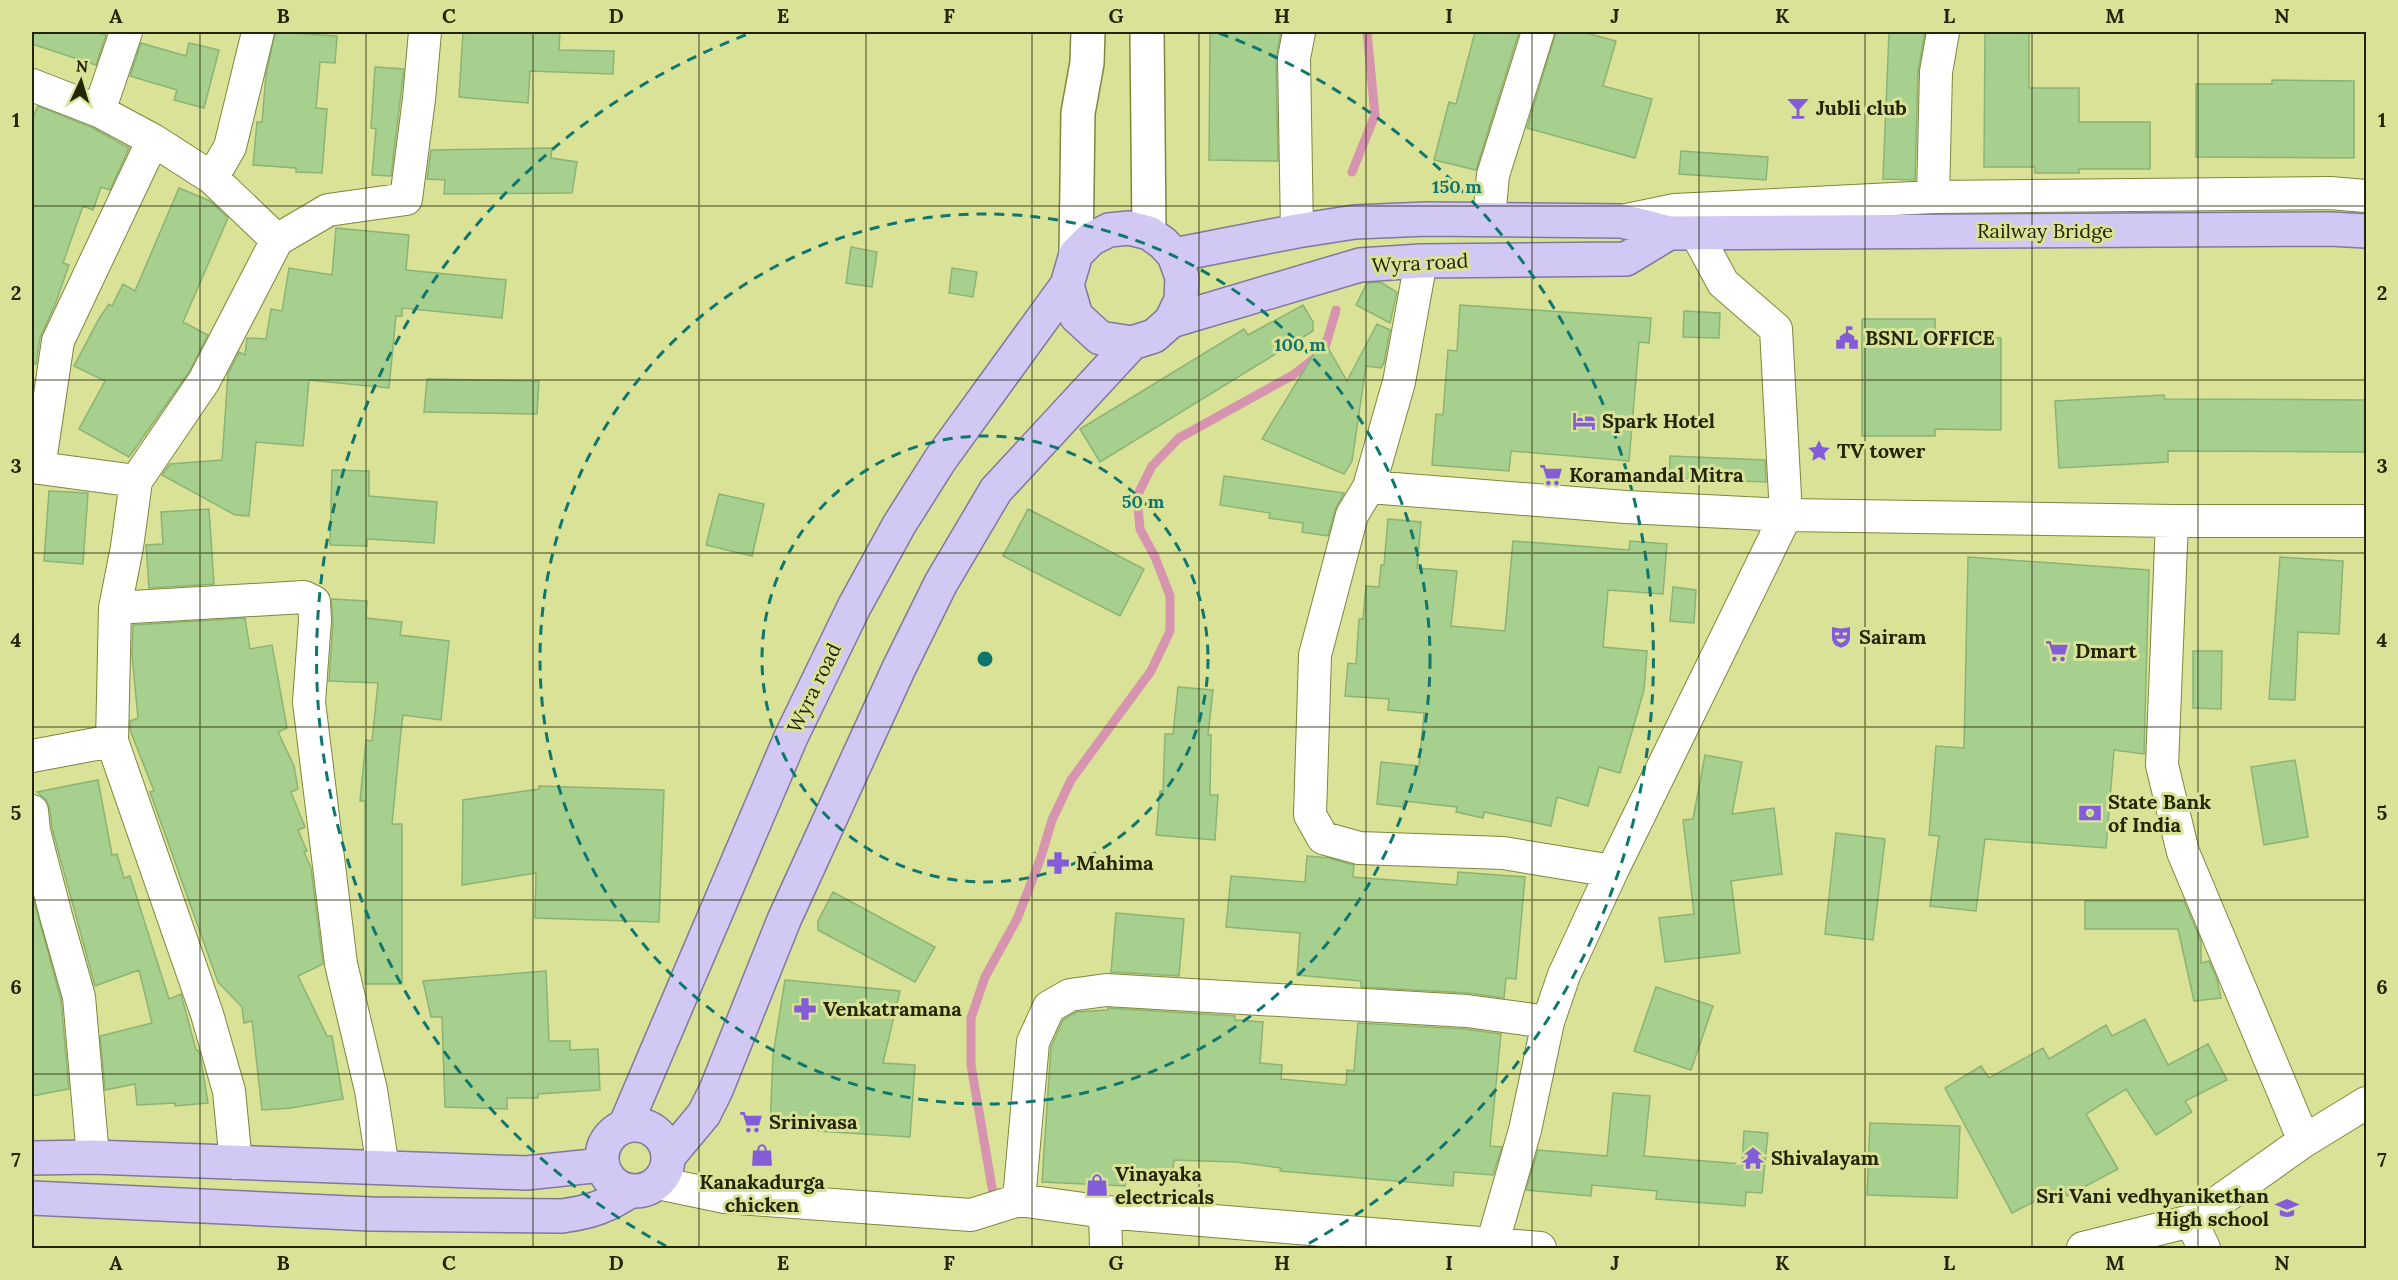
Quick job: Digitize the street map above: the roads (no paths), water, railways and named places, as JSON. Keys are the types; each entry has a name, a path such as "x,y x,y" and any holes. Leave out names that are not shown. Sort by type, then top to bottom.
{"main road":[{"name":"Wyra road","path":"1174,255 1355,222 1489,219 1622,221 1696,233"},
{"path":"1076,254 1090,239 1109,230 1129,228 1149,233 1174,255 1182,277 1181,300 1171,321"},
{"name":"Railway Bridge","path":"1696,233 2330,229 2367,231"},
{"name":"Wyra road","path":"32,1198 371,1214 562,1216 591,1212 610,1204 652,1177 704,1114 716,1090 784,921 899,668 941,583 996,490 1132,343 1154,336 1171,321 1360,265 1421,261 1626,259 1696,233"},
{"name":"Wyra road","path":"626,1126 791,737 854,607 899,525 940,460 1067,285 1076,254"},
{"path":"1067,285 1076,316 1100,338 1132,343"},
{"path":"640,1125 654,1131 664,1142 652,1177 618,1186 608,1177 602,1165 603,1149 611,1135 626,1126 640,1125"},
{"path":"32,1158 93,1157 526,1173 602,1165"}],"street":[{"path":"99,111 126,32"},
{"path":"212,178 230,147 258,32"},
{"path":"236,1163 229,1091 207,1014 112,741 115,608 127,547 136,482 204,381 277,240 328,210 406,199 419,99 424,32"},
{"path":"1076,254 1077,113 1087,63 1088,32"},
{"path":"1147,32 1149,233"},
{"path":"1297,231 1294,57 1299,32"},
{"path":"1489,219 1493,175 1538,32"},
{"path":"1933,197 1936,72 1943,32"},
{"path":"32,85 99,111 153,140 212,178 277,240"},
{"path":"136,482 35,468 58,341 153,140"},
{"path":"1622,221 1675,210 1933,197 2330,193 2367,196"},
{"path":"1492,1245 1525,1130 1548,1022 1564,975 1612,871 1786,515 1776,329 1723,283 1696,233"},
{"path":"1421,261 1399,381 1369,487 1352,515 1315,655 1310,815 1323,838 1359,848 1503,853 1612,871"},
{"path":"1369,487 1626,507 1786,515 2172,521 2367,521"},
{"path":"2172,521 2162,765 2183,852 2304,1141"},
{"path":"115,608 304,597 314,602 315,620 309,702 338,941 341,964 371,1090 383,1168"},
{"path":"32,756 112,741"},
{"path":"32,812 56,916 79,997 93,1157"},
{"path":"1019,1200 1033,1042 1049,1007 1070,995 1106,990 1467,1011 1548,1022"},
{"path":"2083,1248 2197,1235 2304,1141 2367,1103"},
{"path":"652,1177 725,1197 972,1215 1019,1200 1105,1212 1540,1248"},
{"path":"1105,1212 1106,1248"}],"waterway":[{"path":"1352,172 1375,115 1367,32"},
{"path":"994,1199 971,1065 971,1018 985,977 1017,919 1040,860 1052,820 1071,780 1151,671 1170,631 1170,596 1155,557 1140,529 1137,496 1152,466 1179,438 1293,375 1324,351 1336,310"}],"place":[{"name":"Jubli club","path":"1798,108"},
{"name":"BSNL OFFICE","path":"1847,338"},
{"name":"Spark Hotel","path":"1584,421"},
{"name":"TV tower","path":"1819,451"},
{"name":"Koramandal Mitra","path":"1551,475"},
{"name":"Sairam","path":"1841,637"},
{"name":"Dmart","path":"2057,651"},
{"name":"State Bank of India","path":"2090,813"},
{"name":"Mahima","path":"1058,863"},
{"name":"Venkatramana","path":"805,1009"},
{"name":"Srinivasa","path":"751,1122"},
{"name":"Kanakadurga chicken","path":"762,1155"},
{"name":"Shivalayam","path":"1753,1158"},
{"name":"Vinayaka electricals","path":"1097,1185"},
{"name":"Sri Vani vedhyanikethan High school","path":"2287,1208"}]}
